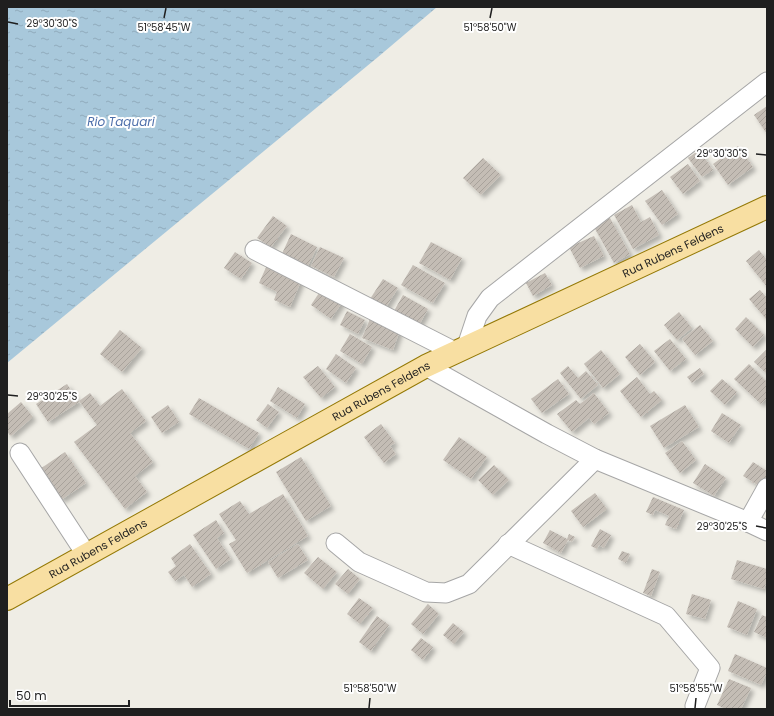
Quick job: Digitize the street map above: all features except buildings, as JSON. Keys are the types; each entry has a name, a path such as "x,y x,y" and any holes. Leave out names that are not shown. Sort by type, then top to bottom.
{"main road":[{"name":"Rua Rubens Feldens","path":"7,599 426,366 767,207"}],"street":[{"path":"255,250 461,349 477,316 490,298 767,82"},
{"path":"426,366 547,434 596,459 767,531"},
{"path":"20,453 86,554"},
{"path":"336,543 359,562 426,592 446,593 469,584 596,459"},
{"path":"748,522 767,488"},
{"path":"508,544 666,616 710,668 695,706"}],"water":[{"name":"Rio Taquari","path":"7,7 437,7 7,363"}]}
